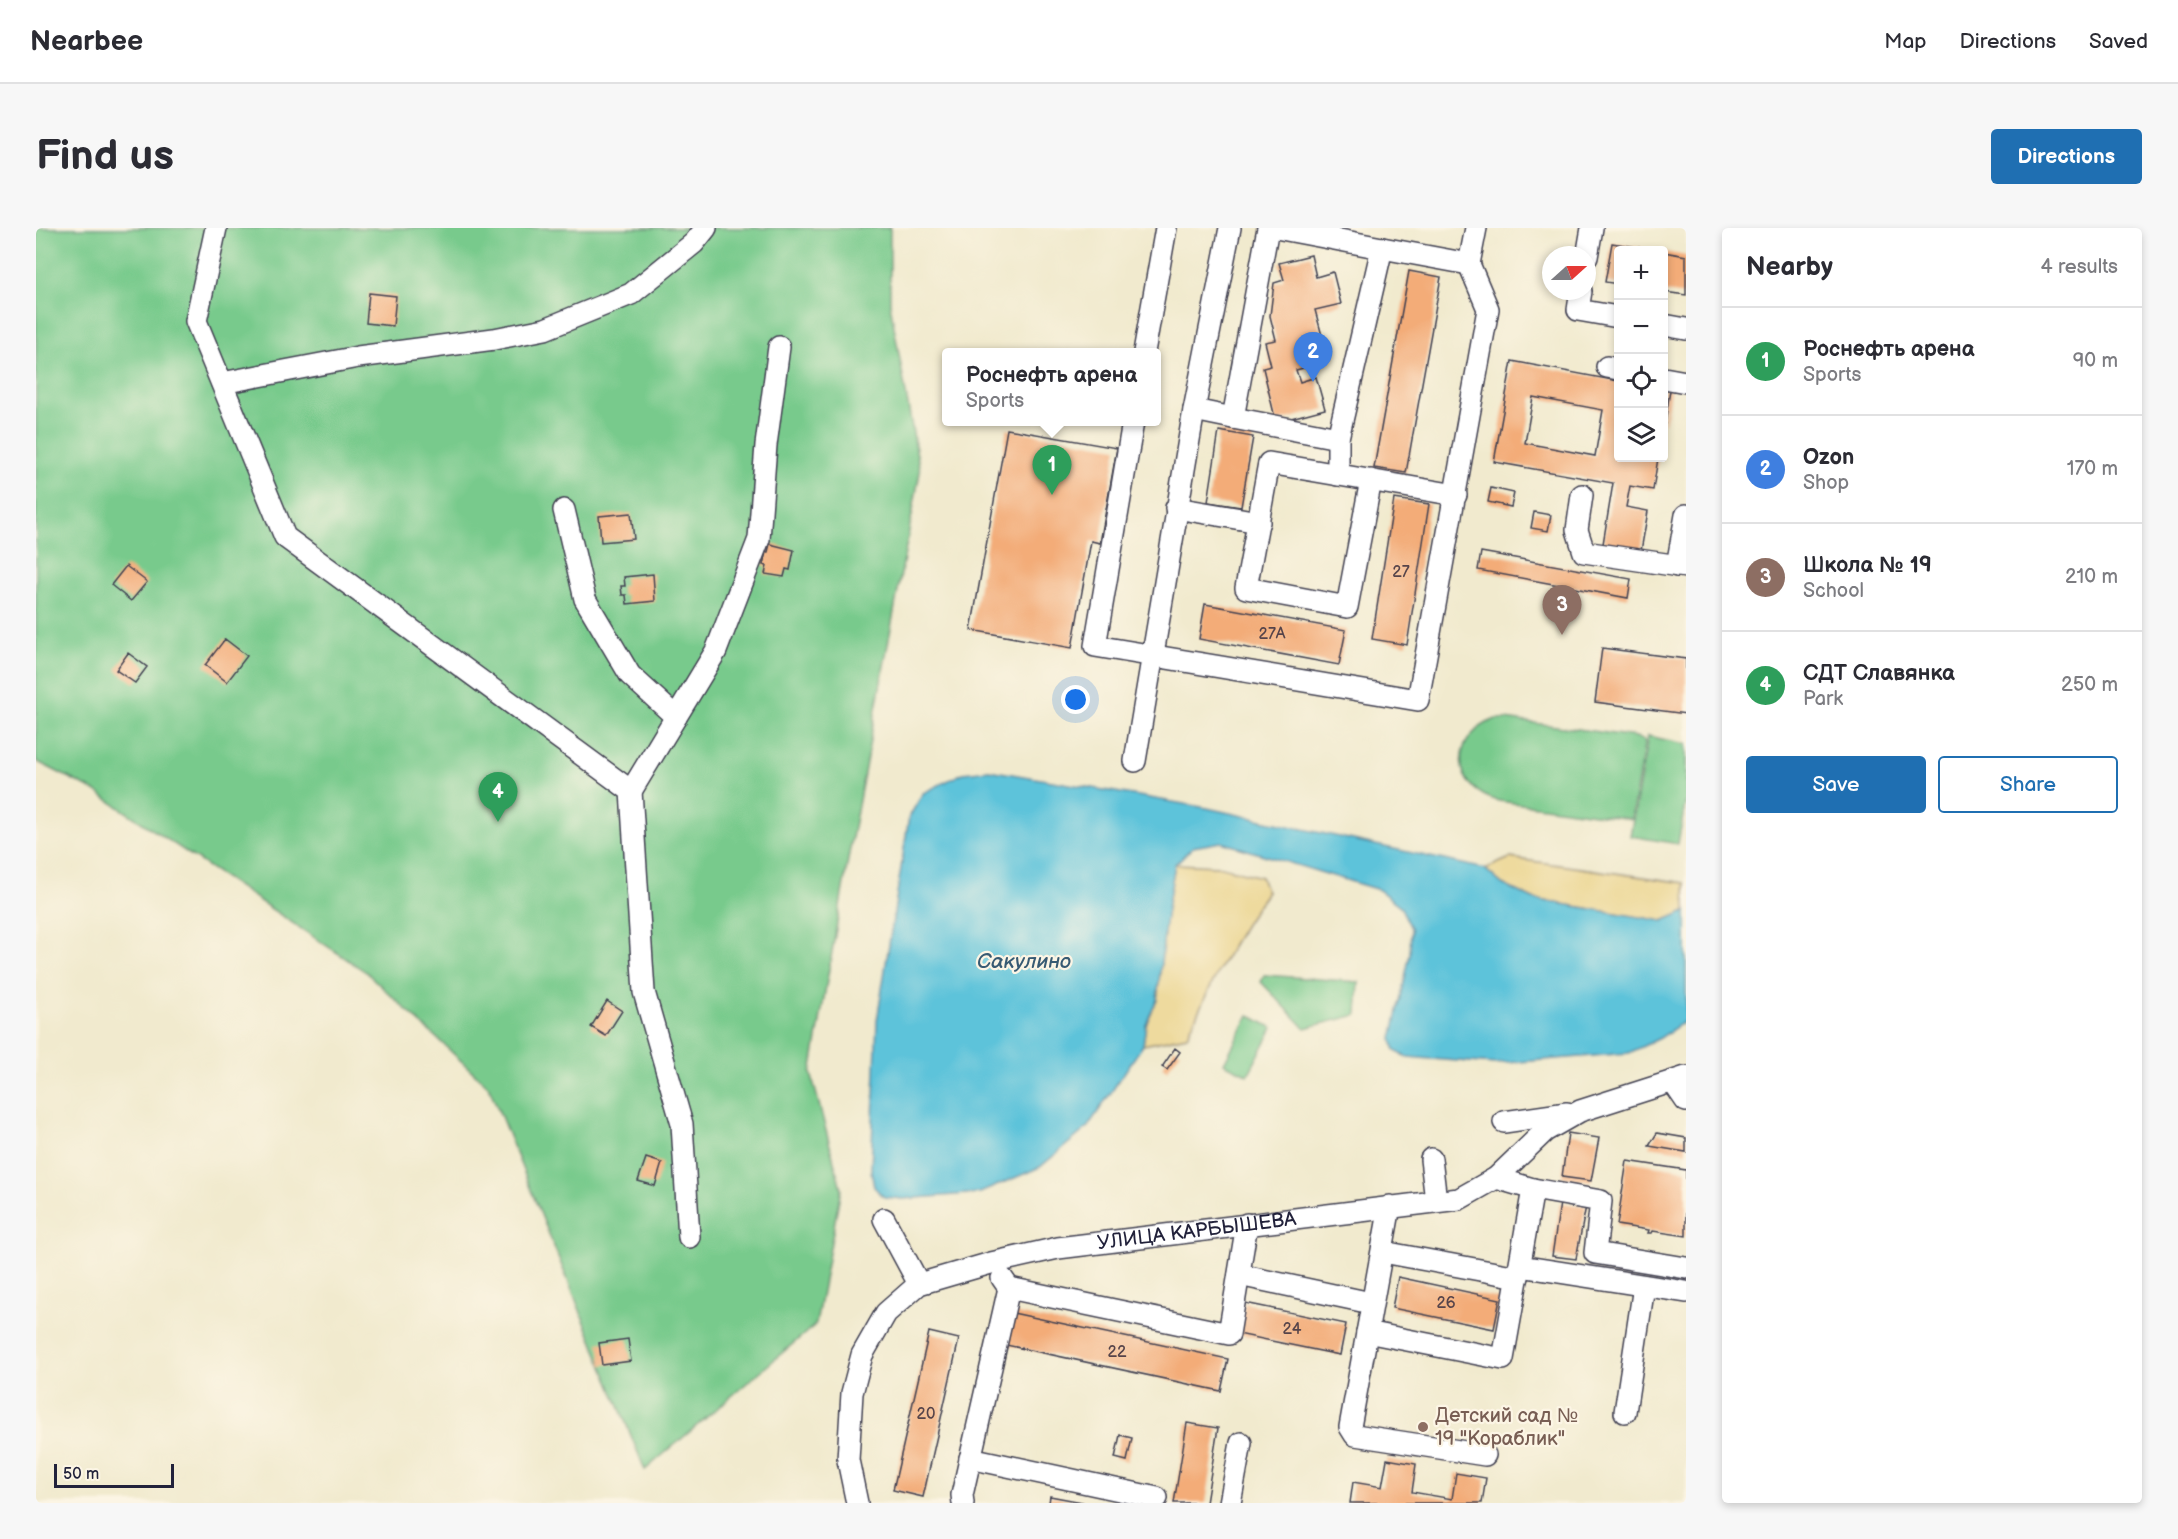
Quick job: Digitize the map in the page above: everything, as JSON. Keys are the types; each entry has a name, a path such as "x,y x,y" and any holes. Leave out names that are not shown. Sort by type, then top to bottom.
{"street":[{"path":"216,228 196,321 285,537 631,791"},
{"path":"222,383 358,357 494,339 545,329 631,294 694,243 706,228"},
{"path":"1145,348 1166,228"},
{"path":"1135,761 1176,508 1230,228"},
{"path":"1233,418 1268,228"},
{"path":"1276,228 1469,264"},
{"path":"1132,426 1095,646 1418,700 1488,309 1469,264 1476,228"},
{"path":"1589,246 1592,228"},
{"path":"1338,476 1338,438 1382,248"},
{"path":"1580,300 1578,310 1614,316"},
{"path":"1668,326 1686,329"},
{"path":"689,1237 682,1124 644,992 631,791 716,651 759,539 766,445 779,347"},
{"path":"1668,379 1686,382"},
{"path":"1194,410 1338,438"},
{"path":"1371,480 1347,607 1246,588 1269,463 1338,476 1371,480 1456,495"},
{"path":"1582,495 1577,530 1584,552 1682,567 1686,515"},
{"path":"1176,508 1258,522"},
{"path":"564,510 585,599 630,675 676,717"},
{"path":"1680,1080 1686,1101"},
{"name":"УЛИЦА КАРБЫШЕВА","path":"857,1503 848,1460 852,1393 862,1355 886,1313 919,1284 991,1263 1058,1248 1459,1198 1496,1178 1545,1131 1580,1111 1680,1080"},
{"path":"1504,1122 1580,1111"},
{"path":"1431,1159 1436,1201"},
{"path":"1496,1178 1533,1189 1602,1201 1595,1253 1686,1268"},
{"path":"1366,1332 1503,1359 1533,1189"},
{"path":"1390,1206 1350,1427 1355,1434 1485,1455"},
{"path":"884,1219 919,1284"},
{"path":"991,1263 1009,1288 1229,1334 1247,1224"},
{"path":"1383,1252 1519,1272 1686,1292"},
{"path":"1239,1275 1371,1303"},
{"path":"1625,1412 1644,1286"},
{"path":"963,1503 962,1495 1009,1288"},
{"path":"1230,1503 1241,1443"},
{"path":"970,1458 1157,1498"}],"green space":[{"path":"36,228 890,228 890,304 920,472 811,1073 841,1188 816,1324 645,1470 489,1087 366,972 93,790 36,761"},
{"path":"1496,719 1636,737 1645,741 1631,819 1499,801 1483,795 1471,786 1464,774 1463,749 1470,737 1481,727"},
{"path":"1648,736 1686,744 1686,799 1678,844 1630,836"},
{"path":"1265,975 1359,982 1357,1015 1305,1028 1261,982"},
{"path":"1249,1015 1273,1028 1248,1075 1224,1063"}],"sand":[{"path":"1510,858 1685,883 1686,911 1663,921 1533,899 1502,884 1485,869"},
{"path":"1175,864 1218,866 1261,877 1267,892 1223,962 1187,1036 1143,1045 1146,1024 1157,1000 1166,915"}],"water":[{"name":"Сакулино","path":"989,770 1207,808 1485,869 1502,884 1533,899 1663,921 1686,911 1686,1020 1660,1038 1629,1053 1495,1064 1407,1057 1395,1051 1392,1039 1410,954 1411,928 1400,906 1379,890 1221,842 1193,847 1175,864 1166,915 1157,1000 1146,1024 1143,1045 1087,1128 1040,1167 980,1193 903,1199 884,1197 874,1187 871,1171 877,1021 909,817 923,793 963,773"}],"building":[{"path":"1612,243 1630,246 1614,246 1614,283 1605,282"},
{"path":"1668,253 1686,256 1686,295 1668,293"},
{"path":"1311,255 1316,277 1333,272 1341,304 1315,310 1329,361 1296,370 1300,382 1316,377 1325,409 1276,422 1263,368 1271,366 1265,342 1276,340 1270,316 1274,283 1284,280 1279,263"},
{"path":"1409,271 1441,277 1406,473 1374,468"},
{"path":"369,293 396,296 393,326 366,323"},
{"path":"1512,361 1614,380 1614,462 1657,462 1653,490 1630,486 1626,507 1648,511 1641,551 1603,544 1613,483 1494,462","holes":["1533,397 1603,410 1595,456 1525,443"]},
{"path":"1007,429 1117,448 1100,543 1091,541 1072,648 971,630"},
{"path":"1219,431 1253,437 1241,507 1208,502"},
{"path":"1491,488 1514,493 1511,507 1488,502"},
{"path":"1394,499 1429,504 1407,645 1372,639"},
{"path":"1534,512 1551,515 1548,531 1531,528"},
{"path":"631,513 634,539 601,542 599,516"},
{"path":"770,544 794,550 790,570 786,569 784,577 765,574 767,566 763,565"},
{"path":"1481,552 1631,579 1628,598 1478,570"},
{"path":"126,566 147,582 131,601 111,585"},
{"path":"653,574 655,601 627,604 626,595 622,595 621,586 625,586 624,577"},
{"path":"1205,604 1346,630 1339,665 1199,639"},
{"path":"225,639 247,656 227,682 205,665"},
{"path":"1602,648 1686,659 1686,714 1595,702"},
{"path":"128,653 147,667 135,683 116,670"},
{"path":"607,1001 622,1011 606,1036 591,1027"},
{"path":"1175,1048 1180,1052 1167,1070 1162,1067"},
{"path":"1568,1133 1599,1138 1591,1181 1562,1177"},
{"path":"1657,1133 1686,1138 1686,1152 1649,1146"},
{"path":"646,1158 662,1163 655,1186 638,1181"},
{"path":"1627,1161 1686,1170 1686,1236 1653,1231 1648,1233 1649,1230 1617,1225"},
{"path":"1560,1203 1586,1206 1576,1259 1552,1256"},
{"path":"1398,1277 1500,1299 1494,1329 1392,1308"},
{"path":"1245,1303 1346,1324 1340,1355 1238,1334"},
{"path":"1013,1313 1228,1359 1221,1391 1006,1345"},
{"path":"929,1332 959,1339 923,1497 893,1490"},
{"path":"628,1339 631,1361 602,1365 599,1343"},
{"path":"1187,1423 1218,1428 1206,1503 1174,1503"},
{"path":"1120,1435 1132,1438 1127,1461 1115,1458"},
{"path":"1387,1459 1416,1464 1412,1492 1452,1499 1456,1473 1486,1478 1482,1503 1350,1503 1353,1482 1382,1487"},
{"path":"1050,1496 1082,1502 1049,1503"}],"place":[{"name":"Ozon","path":"1313,382"},
{"name":"Роснефть арена","path":"1052,495"},
{"name":"Школа № 19","path":"1562,635"},
{"name":"СДТ Славянка","path":"498,822"},
{"name":"Детский сад № 19 \"Кораблик\"","path":"1423,1427"}]}
